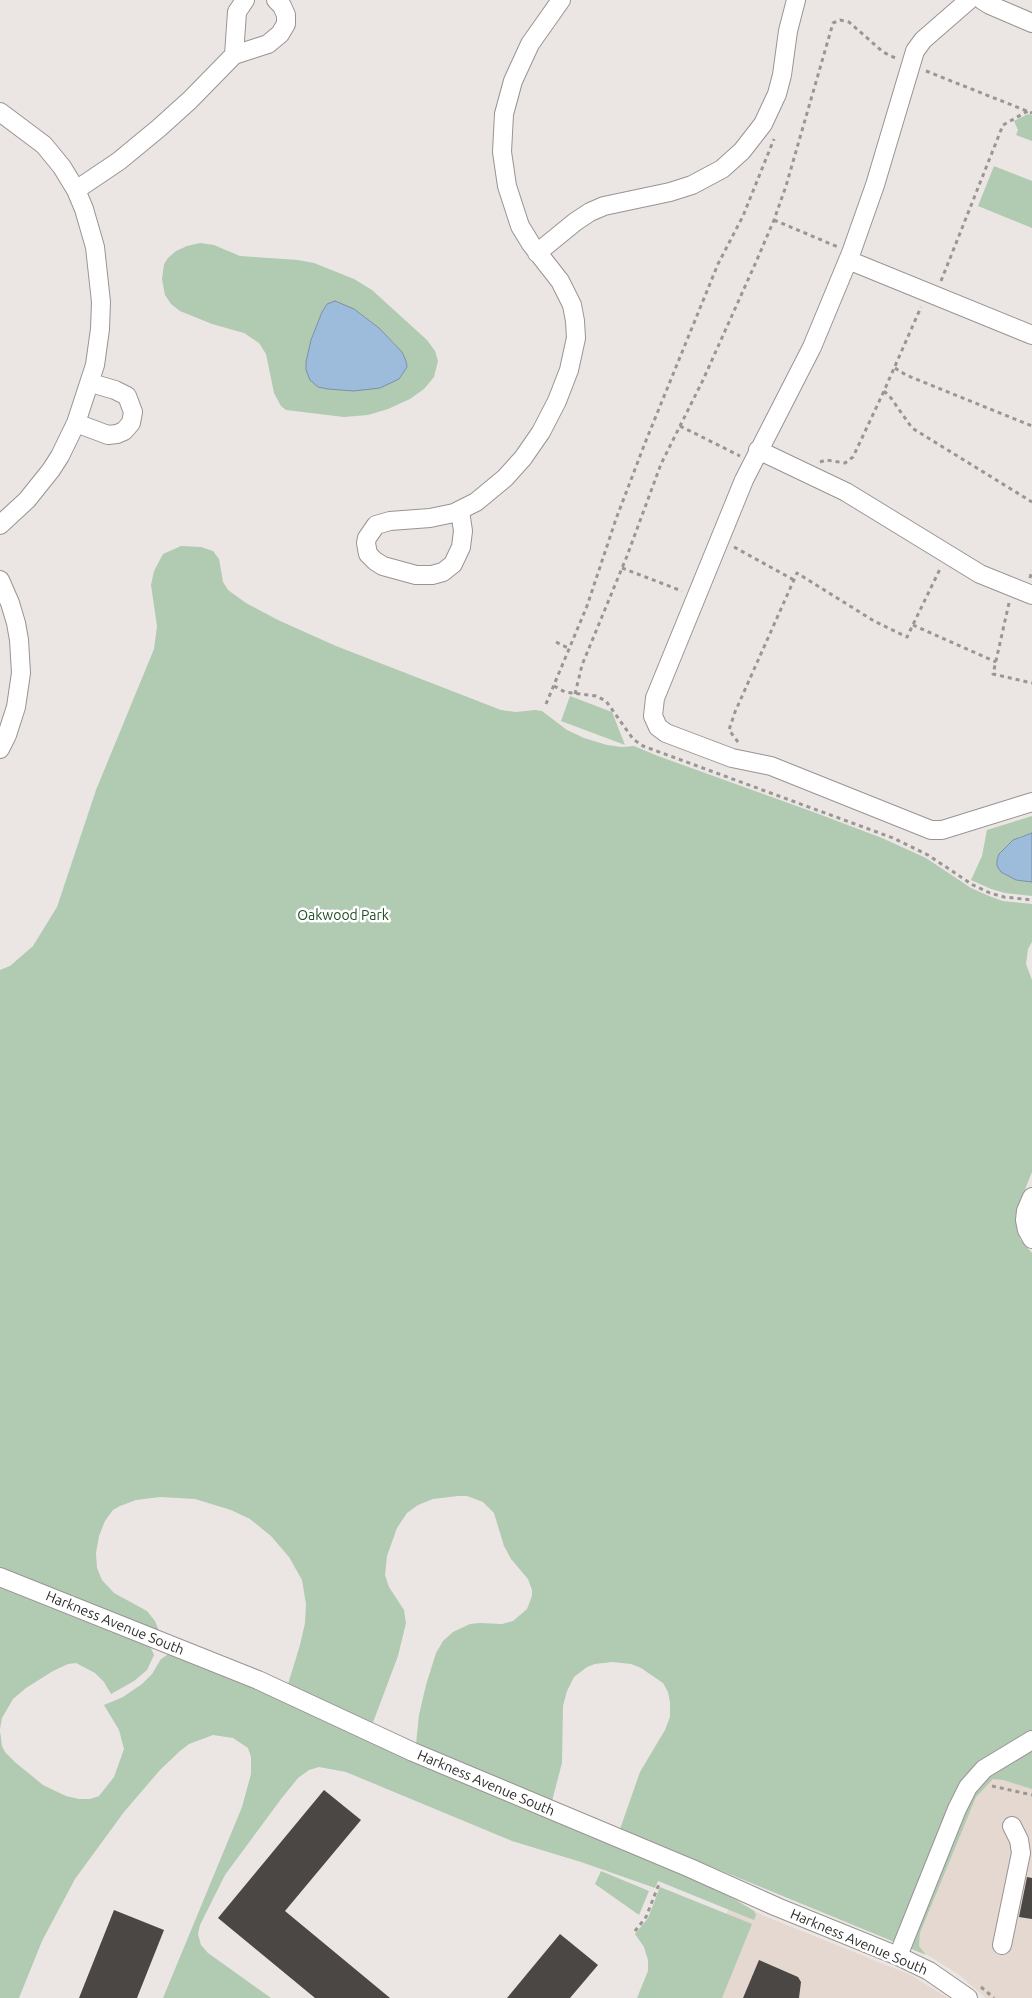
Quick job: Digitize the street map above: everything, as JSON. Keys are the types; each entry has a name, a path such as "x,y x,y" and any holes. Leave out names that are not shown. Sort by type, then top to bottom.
{"street":[{"path":"234,55 237,12 245,0"},
{"path":"76,190 119,161 159,128 185,105 234,55 268,44 282,32 286,24 286,15 282,6 276,0"},
{"path":"460,511 463,531 461,547 453,564 443,572 432,575 416,575 378,564 368,554 367,538 371,529 379,524 430,518 460,511 484,496 505,478 523,458 549,416 569,370 576,338 572,305 560,282 537,253 520,226 510,197 504,166 503,126 510,89 520,65 530,44 561,0"},
{"path":"537,253 574,222 590,212 604,206 678,190 692,185 722,168 742,151 763,124 778,94 788,31 796,0"},
{"path":"970,0 923,40 915,51 875,185 850,256 812,347 756,456 719,541 655,698 653,716 658,727 666,733 741,760 766,764 931,830 942,830 1032,802"},
{"path":"982,0 1032,23"},
{"path":"0,112 44,145 62,167 76,190 92,236 100,286 99,336 91,382 76,423 51,470 27,500 0,525"},
{"path":"850,256 932,294 1032,335"},
{"path":"76,423 108,435 124,431 131,423 132,406 126,396 91,382"},
{"path":"756,456 812,475 866,504 946,555 980,574 1032,595"},
{"path":"0,580 16,623 21,663 16,707 7,735 0,749"},
{"path":"1032,1197 1026,1211 1025,1220 1027,1230 1032,1239"},
{"name":"Harkness Avenue South","path":"0,1577 258,1680 413,1752 690,1868 777,1907 898,1956 937,1976 968,1998"},
{"path":"898,1956 957,1809 968,1787 984,1769 1032,1740"},
{"path":"1002,1945 1021,1853 1019,1840 1012,1826"}],"path":[{"path":"575,694 582,665 659,471 736,308 774,220 822,66 833,23 840,20 848,22 883,52 1030,112"},
{"path":"812,475 822,460 842,464 851,460 932,294 1003,125 1030,112"},
{"path":"546,704 587,606 616,519 645,443 718,264 743,216 774,137"},
{"path":"774,220 850,256"},
{"path":"895,368 906,375 1032,426"},
{"path":"884,391 912,428 1032,502"},
{"path":"680,426 756,456"},
{"path":"719,541 794,580"},
{"path":"741,760 740,746 730,732 730,728 798,574 878,623 907,637 946,555"},
{"path":"622,568 696,596"},
{"path":"1013,588 993,674 1032,683"},
{"path":"913,625 996,662"},
{"path":"556,642 570,648"},
{"path":"554,686 575,694 596,696 606,701 611,705 633,740 643,746 893,838 928,855 972,885 990,893 1032,900"},
{"path":"992,1786 1032,1795"},
{"path":"635,1931 646,1917 659,1884"}],"shaded area":[{"path":"994,1778 1032,1786 1032,1998 986,1998 958,1974 924,1953 919,1946 920,1933 973,1803 982,1788"},
{"path":"733,1898 762,1915 911,1975 948,1998 692,1998"}],"green space":[{"path":"1028,114 1032,115 1032,141 1016,135 1018,130 1014,121"},
{"path":"994,166 1032,181 1032,228 978,206"},
{"path":"200,243 214,245 240,256 314,263 354,279 372,290 427,340 435,351 438,361 434,377 424,389 410,399 388,409 368,415 344,417 286,410 281,406 274,393 266,354 259,343 244,333 212,324 180,311 171,304 165,295 162,279 164,264 176,251","holes":["327,304 354,309 379,328 402,352 407,367 399,379 311,340"]},
{"name":"Oakwood Park","path":"181,546 201,547 213,551 219,559 223,582 228,590 246,603 278,620 336,646 501,710 516,712 542,711 567,730 584,738 607,745 634,746 816,813 882,838 926,858 971,888 989,896 1003,901 1032,904 1032,942 1028,949 1026,964 1032,980 1032,1172 1017,1209 1016,1221 1020,1239 1032,1253 1032,1789 1003,1780 993,1779 976,1797 920,1933 919,1946 926,1955 620,1829 640,1772 665,1730 670,1717 668,1692 663,1683 641,1668 631,1664 612,1662 595,1664 587,1667 574,1677 567,1691 563,1706 562,1763 552,1801 416,1744 419,1715 426,1685 436,1653 443,1641 453,1632 470,1624 502,1624 513,1621 527,1609 532,1596 528,1579 511,1559 504,1546 494,1513 483,1502 467,1496 433,1499 418,1505 407,1513 397,1528 387,1556 385,1575 389,1587 404,1610 406,1623 398,1656 372,1725 288,1684 305,1623 306,1604 302,1580 289,1557 271,1536 250,1519 231,1510 195,1499 160,1497 136,1500 120,1506 113,1510 105,1521 99,1536 96,1553 97,1568 102,1580 114,1593 147,1611 155,1621 159,1631 0,1568 0,970 10,966 33,946 57,907 96,790 154,649 157,626 151,585 154,571 163,554"},
{"path":"570,696 612,712 625,745 561,721"},
{"path":"1032,816 1032,833 1019,837 1001,872 1016,880 1032,882 1032,896 1005,893 971,880 982,856 987,830"},
{"path":"0,1586 150,1646 154,1655 147,1670 134,1681 111,1694 104,1682 95,1673 76,1663 68,1664 26,1688 13,1699 2,1718 0,1729"},
{"path":"170,1653 270,1694 358,1737 425,1766 714,1887 754,1911 756,1915 754,1920 658,1881 655,1888 581,1862 512,1841 346,1772 319,1767 309,1770 298,1778 225,1875 200,1925 198,1934 201,1945 208,1953 271,1998 163,1998 242,1807 251,1774 251,1757 248,1748 233,1738 213,1735 189,1744 180,1751 160,1770 124,1812 75,1879 42,1941 19,1998 0,1998 0,1731 2,1746 5,1752 43,1785 66,1796 79,1799 90,1799 99,1796 114,1777 124,1749 119,1730 104,1705 123,1697 142,1684 152,1674 161,1659"},
{"path":"601,1871 649,1891 639,1915 595,1884"},
{"path":"660,1887 752,1924 722,1998 637,1998 648,1971 648,1960 644,1947 635,1934 648,1918"}],"water":[{"path":"335,301 354,309 379,328 402,352 407,367 399,379 380,388 354,391 318,387 310,380 306,370 306,362 311,340 322,312 327,304"},
{"path":"1032,833 1032,882 1016,880 1001,872 997,866 999,854 1013,840"}],"building":[{"path":"324,1790 361,1820 285,1911 390,1998 315,1998 218,1918"},
{"path":"1027,1877 1032,1878 1032,1919 1019,1917"},
{"path":"114,1910 164,1930 137,1998 79,1998"},
{"path":"560,1934 598,1965 570,1998 507,1998"},
{"path":"759,1960 798,1977 801,1982 799,1998 743,1998"}]}
